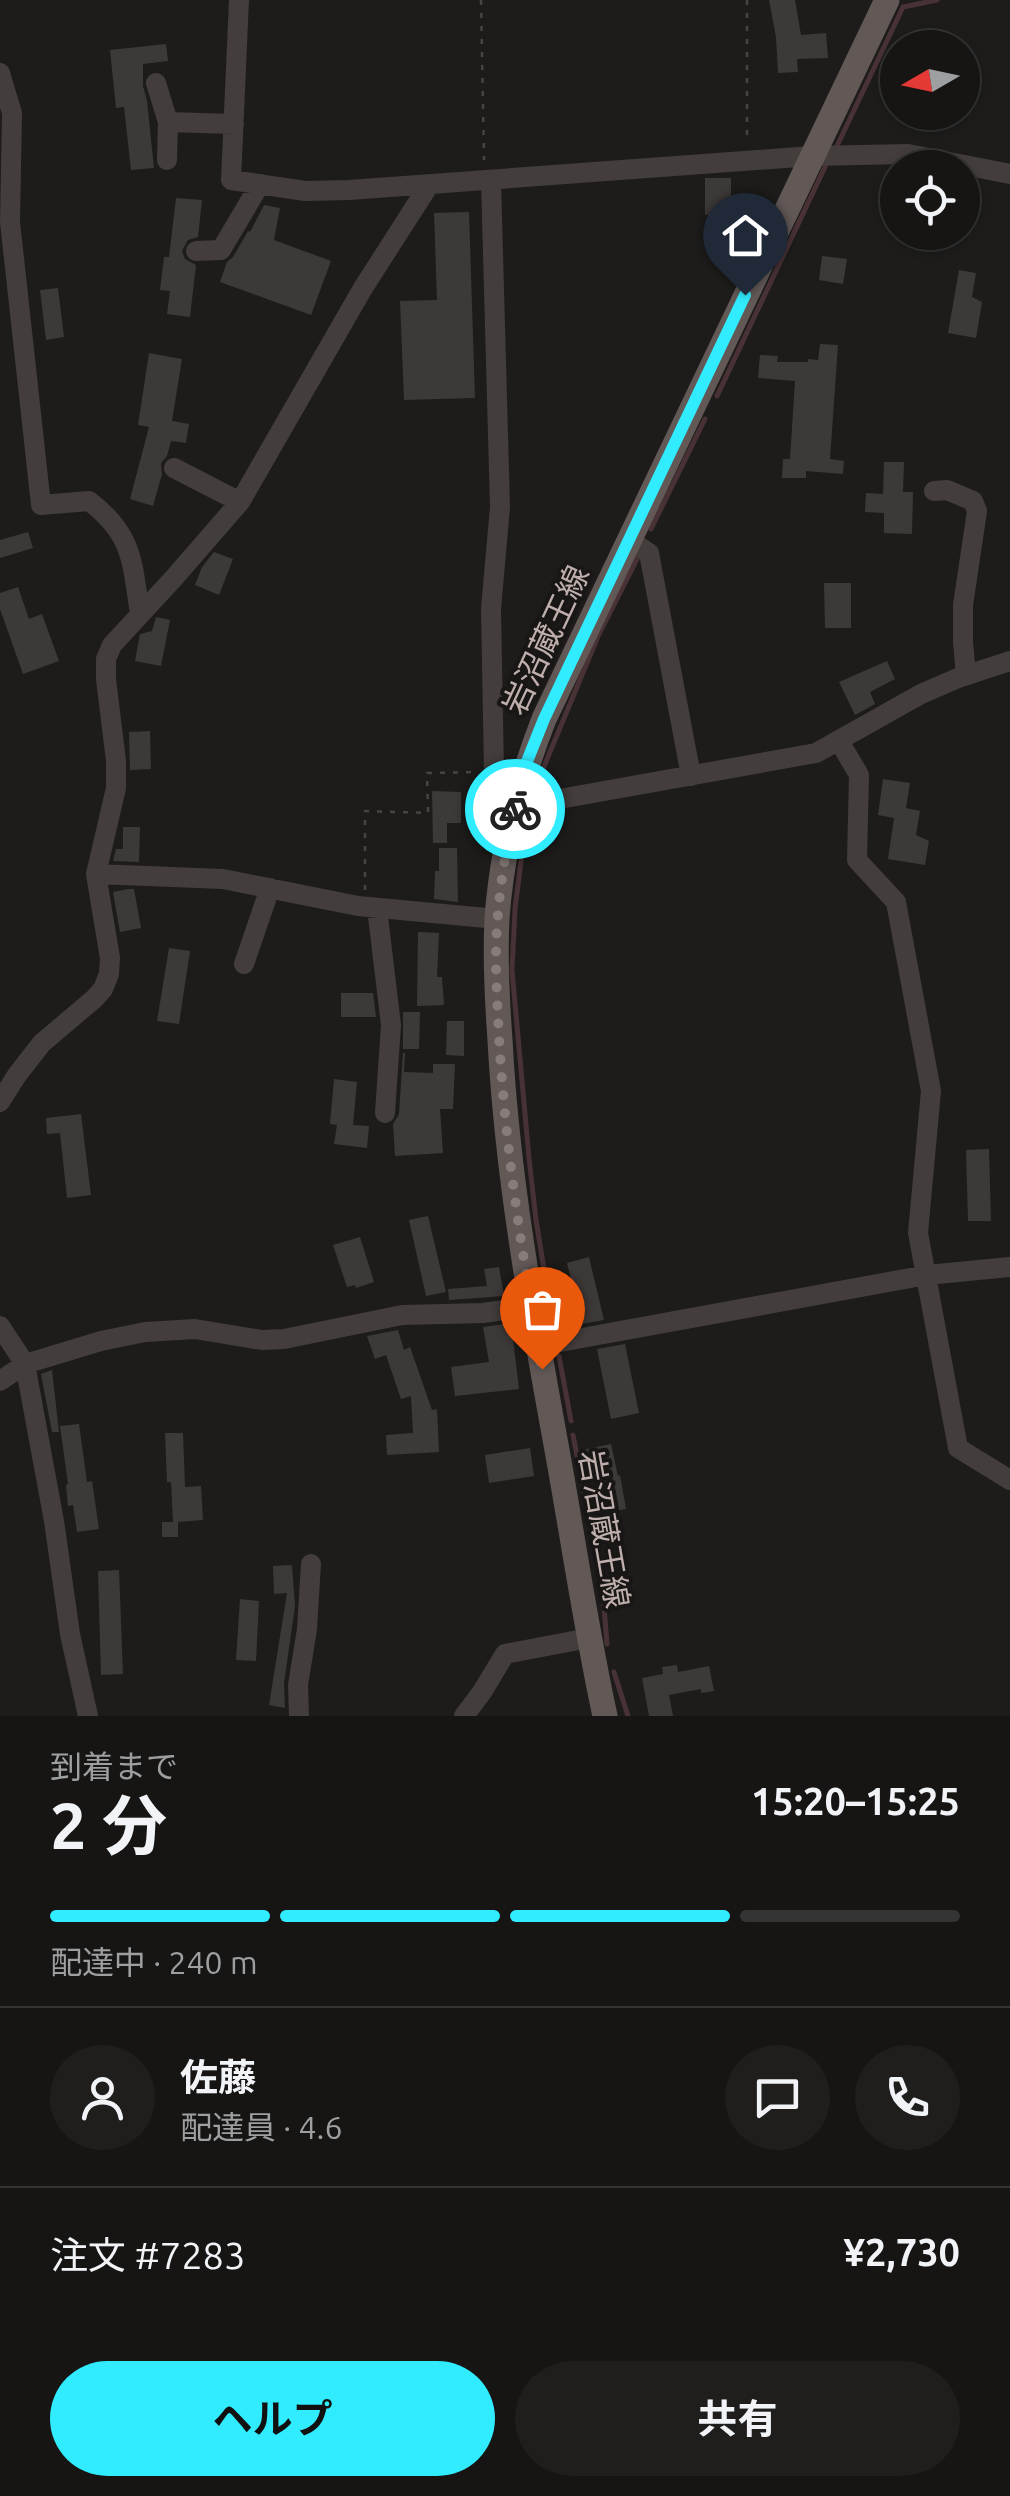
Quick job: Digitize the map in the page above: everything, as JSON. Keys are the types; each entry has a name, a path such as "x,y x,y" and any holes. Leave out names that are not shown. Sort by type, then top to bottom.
{"main road":[{"name":"岩沼蔵王線","path":"604,1716 514,1192 497,991 497,919 504,862 526,764 544,719 887,0"}],"street":[{"path":"239,0 231,180 305,191 812,156 908,154 1010,174"},
{"path":"0,74 12,113 5,223 42,505 89,501 105,513 129,547 140,614"},
{"path":"156,82 168,122 167,160"},
{"path":"168,122 234,124"},
{"path":"488,181 500,507 492,609 494,772 517,798 691,776 816,753 921,694 1010,661"},
{"path":"196,250 221,250 260,184"},
{"path":"0,1102 42,1043 103,989 109,974 110,958 96,874 116,788 106,679 106,659 112,645 240,502 354,303 428,185"},
{"path":"174,468 240,502"},
{"path":"934,491 947,490 973,500 977,511 963,605 966,675"},
{"path":"628,539 649,553 691,776"},
{"path":"839,741 859,775 857,860 896,902 931,1091 918,1233 958,1448 1010,1480"},
{"path":"96,874 223,879 371,908 497,919"},
{"path":"244,964 270,888"},
{"path":"371,908 391,1024 384,1113"},
{"path":"538,1346 927,1274 1010,1267"},
{"path":"0,1381 25,1364 144,1332 195,1329 262,1340 284,1339 402,1315 531,1306"},
{"path":"0,1326 25,1364 70,1634 88,1716"},
{"path":"299,1716 298,1684 311,1564"},
{"path":"464,1716 505,1654 589,1638"}],"path":[{"path":"481,0 488,181"},
{"path":"747,0 747,160"},
{"path":"371,908 365,811 428,813 426,774 494,772"}],"building":[{"path":"769,0 795,0 801,35 826,33 828,58 797,59 798,72 778,73"},
{"path":"166,44 168,61 143,64 154,168 131,170 124,107 116,108 110,50"},
{"path":"705,178 731,178 731,202 757,201 757,213 705,215"},
{"path":"176,198 202,200 198,237 188,240 182,251 185,259 196,265 190,317 167,314 170,291 160,290 164,257 169,257"},
{"path":"264,205 280,208 274,240 331,261 311,315 220,282 227,262"},
{"path":"469,212 475,398 404,400 400,301 437,300 434,213"},
{"path":"822,256 847,259 843,284 819,280"},
{"path":"959,270 976,273 972,297 982,302 976,338 948,333"},
{"path":"58,288 64,337 46,340 40,290"},
{"path":"820,344 838,345 830,459 844,461 843,474 806,471 806,478 782,478 783,459 790,459 795,381 758,378 760,355 778,356 777,362 808,362 818,360"},
{"path":"149,353 182,359 172,421 189,424 186,443 171,441 161,463 153,506 130,499 149,427 138,425"},
{"path":"884,462 904,462 903,492 913,492 912,534 884,533 884,513 865,512 866,493 883,494"},
{"path":"28,532 33,548 0,558 0,540"},
{"path":"214,552 233,559 219,595 195,585"},
{"path":"824,583 851,583 851,628 825,628"},
{"path":"18,587 29,619 42,614 59,661 23,674 0,609 0,593"},
{"path":"156,617 170,620 161,666 135,661 140,634 152,631"},
{"path":"887,661 895,679 870,692 875,704 855,715 839,682"},
{"path":"150,731 151,769 130,770 129,732"},
{"path":"883,779 910,783 906,808 920,811 916,835 929,841 925,865 888,859 894,818 878,815"},
{"path":"432,791 461,792 461,823 447,823 447,843 433,843"},
{"path":"123,827 140,827 139,862 113,861 116,849 123,849"},
{"path":"439,848 457,848 458,902 434,899"},
{"path":"134,889 141,928 120,932 113,892"},
{"path":"418,932 439,933 437,977 442,977 444,1005 417,1006"},
{"path":"169,948 190,951 179,1024 157,1021"},
{"path":"341,993 373,993 376,1017 341,1017"},
{"path":"403,1012 420,1012 419,1049 403,1049"},
{"path":"447,1021 464,1021 464,1056 446,1055"},
{"path":"403,1053 404,1072 433,1073 433,1064 455,1064 453,1109 440,1109 443,1153 395,1156 393,1124 399,1114"},
{"path":"334,1079 357,1082 353,1125 369,1126 367,1148 334,1144 337,1125 330,1124"},
{"path":"81,1114 91,1195 67,1198 60,1133 47,1134 46,1118"},
{"path":"989,1149 991,1221 968,1221 966,1150"},
{"path":"428,1216 446,1292 426,1296 409,1220"},
{"path":"360,1237 374,1282 347,1287 333,1245"},
{"path":"589,1257 604,1320 582,1324 567,1263"},
{"path":"499,1267 504,1296 449,1300 448,1289 487,1286 484,1269"},
{"path":"511,1323 519,1389 455,1396 451,1367 489,1362 483,1327"},
{"path":"398,1330 404,1350 410,1347 432,1410 437,1409 439,1452 387,1455 386,1435 413,1433 411,1396 401,1399 386,1355 375,1359 367,1336"},
{"path":"625,1344 639,1413 611,1419 597,1349"},
{"path":"52,1370 59,1432 52,1432 41,1374"},
{"path":"79,1424 99,1529 77,1532 73,1505 68,1506 60,1426"},
{"path":"165,1433 183,1433 185,1487 201,1486 203,1520 178,1522 178,1537 162,1537 162,1522 173,1522"},
{"path":"611,1444 626,1509 602,1513 594,1465 585,1467 582,1450"},
{"path":"530,1448 534,1476 489,1483 485,1455"},
{"path":"292,1565 295,1606 284,1683 285,1708 269,1705 287,1593 274,1594 273,1566"},
{"path":"119,1570 123,1674 101,1675 98,1571"},
{"path":"240,1599 259,1601 256,1661 236,1660"},
{"path":"677,1665 678,1672 709,1666 714,1691 701,1693 701,1689 669,1695 673,1716 649,1716 642,1678 663,1674 662,1667"}],"waterway":[{"path":"837,146 903,7 937,0"},
{"path":"717,396 825,167"},
{"path":"651,529 705,419"},
{"path":"538,781 599,634 638,557"},
{"path":"526,822 512,970 536,1220 554,1331"},
{"path":"559,1356 571,1421"},
{"path":"573,1435 578,1461"},
{"path":"582,1480 603,1594 607,1644"},
{"path":"614,1672 628,1716"}],"way so far":[{"path":"515,809 497,919 497,991 514,1192 542,1369"}],"route":[{"path":"515,809 526,764 544,719 745,295"}]}
